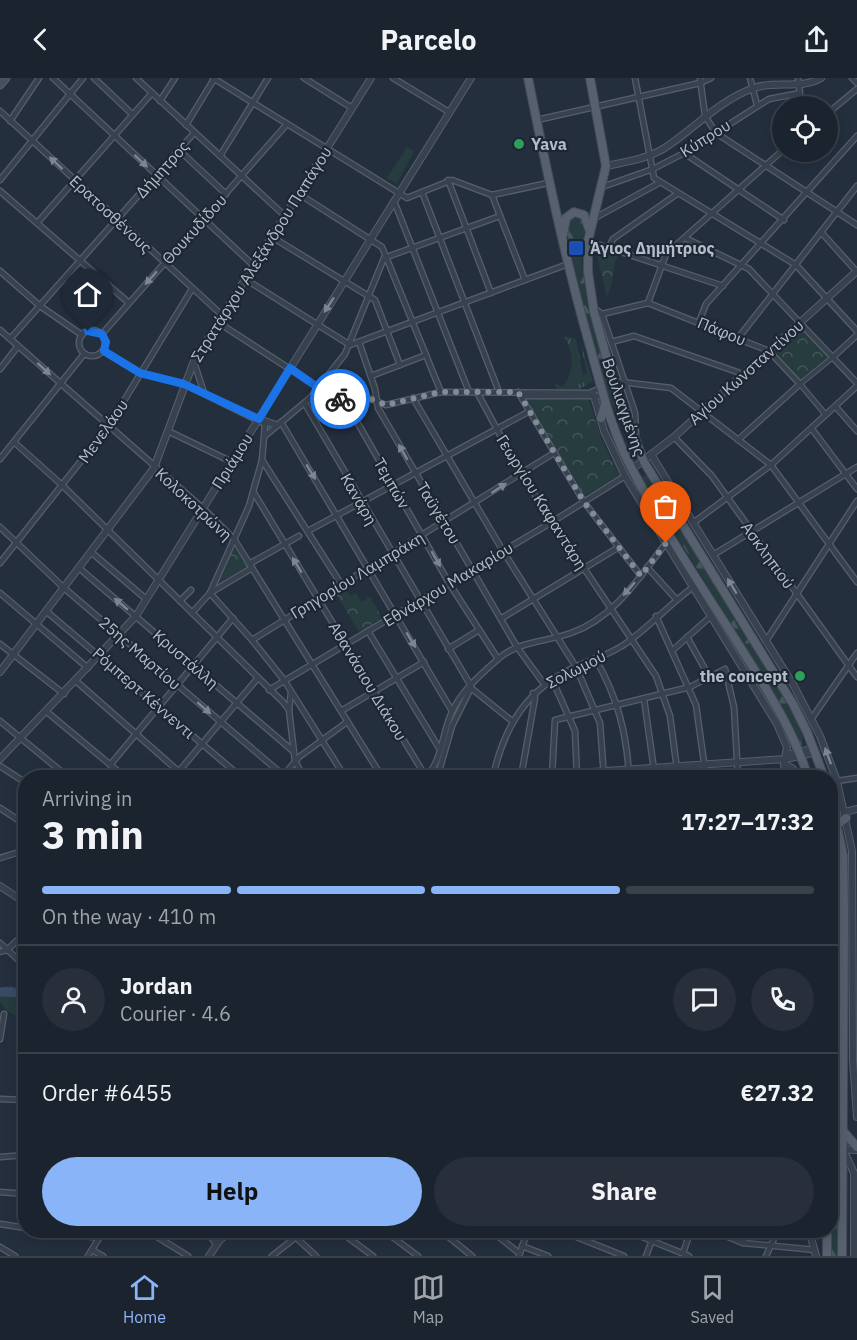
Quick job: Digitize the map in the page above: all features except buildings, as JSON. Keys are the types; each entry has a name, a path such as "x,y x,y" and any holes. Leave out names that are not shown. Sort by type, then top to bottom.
{"main road":[{"path":"0,86 6,78"},
{"name":"Βουλιαγμένης","path":"528,78 548,183 601,396 632,469 780,710 806,770"},
{"path":"590,78 606,166"},
{"name":"Βουλιαγμένης","path":"606,166 589,237 588,272 593,307 613,381 636,446 793,704 815,750 822,770"},
{"path":"563,246 564,224 571,213 584,215 589,237"},
{"path":"601,396 601,418"},
{"path":"842,1256 844,913 843,860 838,824 845,815"},
{"path":"843,1131 857,1148"},
{"path":"827,1238 827,1256"}],"street":[{"path":"10,120 39,78"},
{"path":"53,78 254,266"},
{"path":"0,180 83,78"},
{"path":"94,78 132,114"},
{"path":"136,78 285,216"},
{"path":"160,101 175,78"},
{"path":"213,78 398,194 409,198 448,180 456,180 492,195 548,183"},
{"name":"Δήμητρος","path":"186,125 213,78"},
{"path":"220,156 267,78"},
{"path":"304,78 352,108"},
{"name":"Στρατάρχου Αλεξάνδρου Παπάγου","path":"0,672 154,468 194,361 371,78"},
{"path":"393,78 449,112"},
{"name":"Πριάμου","path":"0,759 136,616 471,78"},
{"path":"635,78 654,178 796,265 857,333 738,440"},
{"path":"537,120 638,98 711,78"},
{"path":"750,78 757,105"},
{"name":"Κύπρου","path":"606,166 663,149 705,116 752,88 821,78"},
{"path":"852,78 857,83"},
{"path":"700,81 705,116 716,133 806,194 857,225"},
{"name":"Κύπρου","path":"602,188 652,169 684,153 769,99 800,93 799,81"},
{"path":"838,105 857,89"},
{"path":"38,222 152,93"},
{"name":"Ερατοσθένους","path":"0,111 223,316"},
{"name":"Θουκυδίδου","path":"102,334 287,124"},
{"name":"Δήμητρος","path":"10,339 194,133"},
{"path":"699,322 706,304 784,220 857,136"},
{"path":"179,150 226,194"},
{"path":"684,153 784,220"},
{"path":"602,314 648,303 666,254 772,160"},
{"path":"448,180 491,292"},
{"path":"593,219 659,183"},
{"path":"739,337 857,186"},
{"path":"0,191 129,303"},
{"path":"422,192 499,392"},
{"path":"299,194 372,238 382,247 441,392"},
{"path":"609,247 613,239 677,194"},
{"path":"492,195 525,280"},
{"path":"394,201 414,247 469,392"},
{"path":"266,435 305,404 350,345 380,264 388,257 500,216"},
{"path":"821,232 857,272"},
{"path":"272,237 375,300 400,364"},
{"path":"589,237 662,267 723,286"},
{"path":"686,238 742,265 773,292 857,384 836,407 771,465 693,523"},
{"path":"350,345 568,264"},
{"name":"Αγίου Κωνσταντίνου","path":"632,469 674,437 857,272"},
{"path":"1,274 39,306 82,335"},
{"path":"245,279 350,345"},
{"name":"Μενελάου","path":"0,563 108,427 192,289"},
{"name":"Πάφου","path":"648,303 739,337 769,351 826,416"},
{"path":"593,307 602,314 636,418 636,446"},
{"path":"219,323 333,397 368,398 389,405 441,392 601,396"},
{"name":"Κολοκοτρώνη","path":"0,330 234,539 378,770"},
{"path":"92,330 102,334 106,342 104,351 93,357 84,354 79,346 82,335 92,330"},
{"path":"611,342 634,336 743,374"},
{"name":"Ταϋγέτου","path":"359,342 371,376 376,401 415,473 517,647 544,684"},
{"path":"0,369 18,346"},
{"path":"104,351 140,373 184,384 259,419 279,424 337,515 452,711"},
{"path":"1,455 84,354"},
{"path":"371,376 426,355"},
{"path":"194,361 204,393"},
{"path":"613,381 671,388 700,413 771,465 857,582"},
{"name":"Γεωργίου Καφαντάρη","path":"477,392 521,474 656,676 664,694 677,770"},
{"path":"519,394 589,393 601,396"},
{"path":"519,394 584,502 641,576"},
{"path":"601,396 601,418 625,476 760,693 786,744 784,770"},
{"path":"413,398 503,551 576,667 600,723 604,770"},
{"name":"Τεμπών","path":"344,399 449,583 498,659"},
{"name":"Κανάρη","path":"305,404 471,687 512,721"},
{"path":"836,407 857,431"},
{"path":"308,531 530,411"},
{"path":"210,593 254,493 266,435 265,424 259,419"},
{"path":"812,429 857,489"},
{"path":"168,431 232,462"},
{"name":"Ασκληπιού","path":"674,437 711,476 857,677"},
{"path":"14,442 62,485 289,710"},
{"name":"Γρηγορίου Λαμπράκη","path":"252,640 554,453"},
{"path":"652,456 812,718 833,770"},
{"path":"262,460 341,584"},
{"path":"713,555 857,467"},
{"name":"Εθνάρχου Μακαρίου","path":"269,690 552,522 625,476"},
{"name":"Αθανάσιου Διάκου","path":"254,493 422,770"},
{"path":"765,641 857,501"},
{"name":"25ης Μαρτίου","path":"0,527 64,588 275,770"},
{"path":"192,613 210,593 299,536"},
{"path":"432,770 452,711 498,659 517,647 584,628 611,610 666,543"},
{"path":"502,618 619,548"},
{"path":"91,552 146,599"},
{"path":"647,567 676,599"},
{"name":"Κρυστάλλη","path":"79,568 293,751"},
{"name":"Σολωμού","path":"495,770 512,721 533,693 552,679 631,639 693,587"},
{"path":"180,601 191,590"},
{"path":"0,593 88,668"},
{"path":"210,593 252,640 284,681 341,770"},
{"name":"Ρόμπερτ Κέννεντι","path":"46,611 101,655 159,708 233,770"},
{"path":"656,616 690,687 698,715 705,770"},
{"path":"673,650 711,616"},
{"path":"110,765 218,639 233,618"},
{"path":"448,649 480,630"},
{"path":"368,631 439,748"},
{"path":"687,637 710,678"},
{"path":"0,644 64,694"},
{"path":"812,718 857,653"},
{"path":"595,658 618,705 628,769"},
{"path":"341,711 424,662"},
{"path":"552,770 553,721 690,687 725,669 734,707 737,770"},
{"path":"180,770 257,679"},
{"path":"552,679 575,731 577,770"},
{"path":"76,681 176,770"},
{"path":"439,770 452,726 471,687"},
{"path":"291,691 289,710 294,761 300,770"},
{"path":"522,770 535,698 533,693"},
{"path":"644,699 654,768"},
{"path":"47,712 116,770"},
{"path":"0,721 20,740 59,770"},
{"path":"287,770 294,761 347,722"},
{"path":"623,770 786,759 815,750"},
{"path":"786,759 794,770"},
{"path":"0,766 18,778"},
{"path":"838,781 857,778"},
{"path":"838,785 855,850 857,1117"},
{"path":"0,808 18,820"},
{"path":"845,815 857,809"},
{"path":"1,856 18,852"},
{"path":"0,886 18,898"},
{"path":"0,952 7,950 18,940"},
{"path":"0,943 18,960"},
{"path":"0,1039 4,1014"},
{"path":"0,1099 18,1100"},
{"path":"838,1149 857,1148"},
{"path":"843,1149 853,1167 855,1180 854,1256"},
{"path":"0,1157 18,1156"},
{"path":"0,1192 18,1193"},
{"path":"0,1232 1,1224 18,1227"},
{"path":"88,1256 99,1238"},
{"path":"159,1238 188,1256"},
{"path":"212,1238 216,1244"},
{"path":"209,1256 223,1238"},
{"path":"272,1256 295,1238 316,1256"},
{"path":"349,1238 373,1256"},
{"path":"394,1238 418,1256"},
{"path":"450,1238 472,1256"},
{"path":"499,1238 519,1255 525,1238"},
{"path":"579,1238 624,1256"},
{"path":"647,1238 689,1256"},
{"path":"731,1238 743,1243 816,1253 811,1238"},
{"path":"743,1243 745,1238"},
{"path":"766,1256 774,1238"},
{"path":"682,1253 688,1239"},
{"path":"646,1256 652,1240"},
{"path":"522,1246 548,1256"},
{"path":"0,1247 12,1255"},
{"path":"92,1250 103,1256"}],"green space":[{"path":"407,147 414,151 397,184 387,178"},
{"path":"573,216 582,217 585,227 582,262 587,302 611,389 635,454 607,391 586,323 566,228 566,221"},
{"path":"603,249 618,256 607,296 596,252"},
{"path":"802,327 829,356 800,380 776,352"},
{"path":"564,336 576,339 583,375 587,373 580,341 593,381 578,390 557,390 554,383 563,387 570,374 572,362 570,349"},
{"path":"528,400 589,400 601,438 619,475 585,496 530,406"},
{"path":"646,474 782,695 803,732 802,746 777,698 641,478"},
{"path":"234,547 248,566 219,583"},
{"path":"344,586 350,596 356,593 362,602 370,597 382,618 359,632 335,592"},
{"path":"838,868 840,883 839,1056 838,1051"},
{"path":"18,986 18,1017 5,1009 0,1001 0,987"},
{"path":"832,1238 838,1238 838,1256 832,1256"}],"waterway":[{"path":"0,992 18,993"}],"way so far":[{"path":"340,399 368,398 386,405 441,392 518,392 584,502 641,576 666,543"}],"place":[{"name":"Yava","path":"519,144"},
{"name":"Άγιος Δημήτριος","path":"576,248"},
{"name":"the concept","path":"800,676"}],"route":[{"path":"88,331 95,330 102,334 106,342 104,351 140,373 184,384 259,419 290,368 330,396 340,399"}]}
